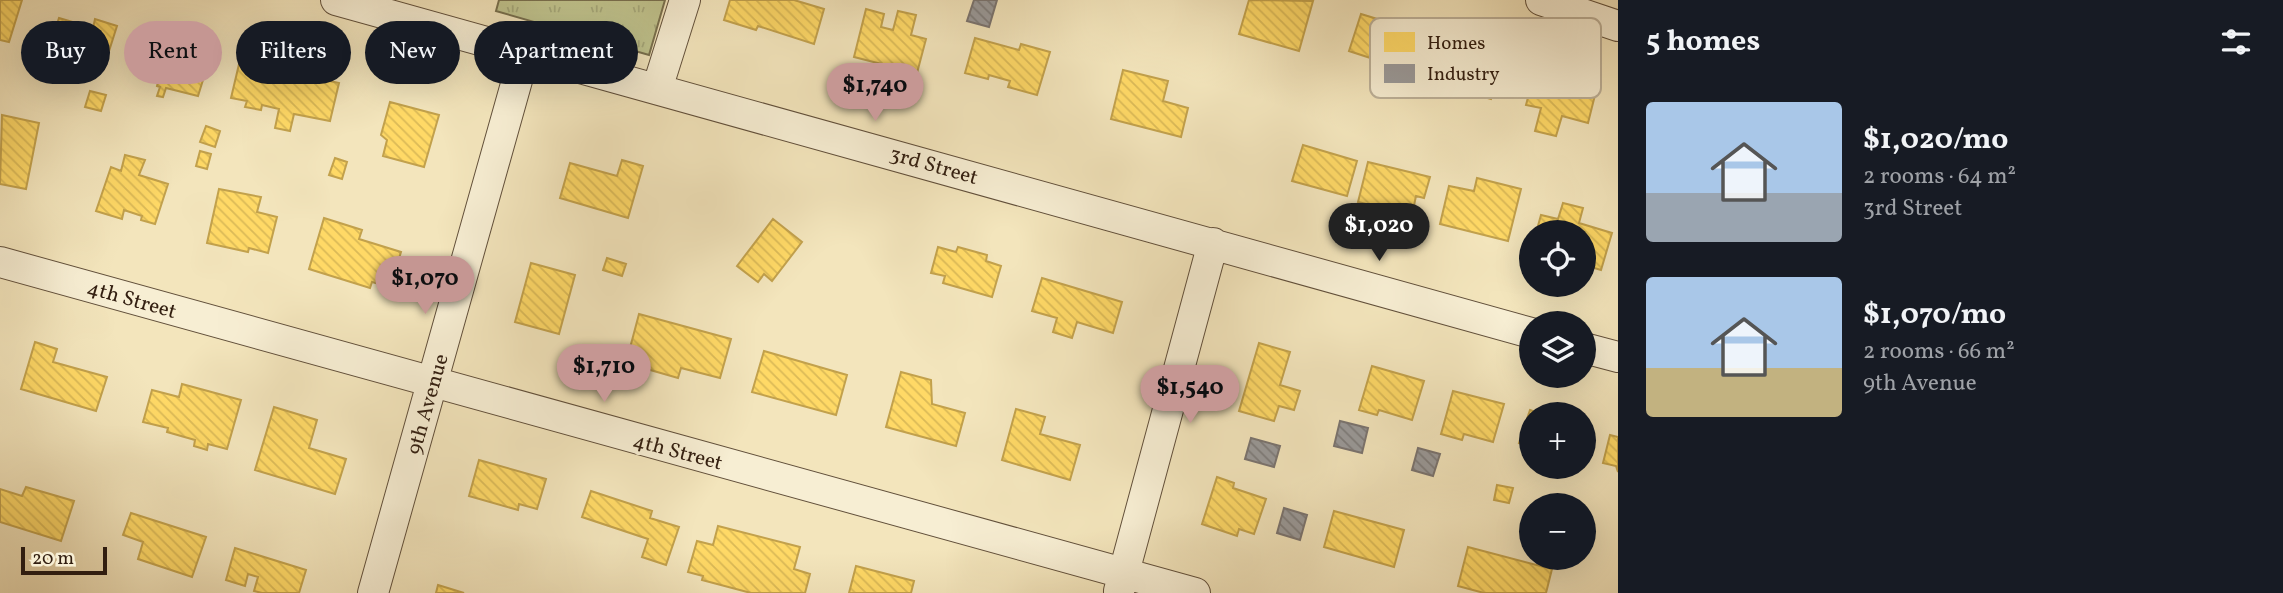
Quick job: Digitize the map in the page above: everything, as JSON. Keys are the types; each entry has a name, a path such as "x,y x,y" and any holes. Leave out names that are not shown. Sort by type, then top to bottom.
{"street":[{"name":"3rd Street","path":"336,0 474,38"},
{"path":"657,89 685,0"},
{"path":"1557,3 1597,18"},
{"path":"1601,20 1618,26"},
{"name":"9th Avenue","path":"373,593 516,84"},
{"name":"3rd Street","path":"638,84 1519,330"},
{"path":"1121,583 1213,243"},
{"name":"4th Street","path":"0,262 433,383 1121,583 1195,593"},
{"path":"1596,351 1618,357"}],"green space":[{"path":"499,0 665,0 649,55 638,52 638,21 531,21 496,11"}],"building: Homes":[{"path":"0,0 22,0 9,42 0,40"},
{"path":"730,0 794,0 824,9 814,44 758,26 756,30 724,20"},
{"path":"1249,0 1313,1 1299,51 1239,34"},
{"path":"866,9 884,14 881,27 893,30 898,11 916,15 911,35 926,39 917,73 854,57"},
{"path":"1361,14 1374,18 1370,18 1370,58 1349,51"},
{"path":"110,24 117,26 110,48"},
{"path":"975,38 1019,50 1021,44 1050,52 1037,95 1008,87 1010,81 989,75 988,79 965,73"},
{"path":"1123,70 1168,81 1163,101 1188,108 1181,137 1111,119"},
{"path":"236,77 236,84 339,84 330,121 294,114 290,131 275,128 279,109 262,105 261,110 245,107 247,101 231,98"},
{"path":"202,84 198,96 166,88 163,97 157,96 160,87 157,86"},
{"path":"90,91 106,95 101,111 85,107"},
{"path":"1528,98 1594,98 1588,123 1562,116 1556,136 1535,131 1541,108 1526,105"},
{"path":"390,102 439,115 424,167 383,156 387,140 381,135"},
{"path":"2,115 39,123 26,189 0,184"},
{"path":"206,126 220,131 215,147 200,142"},
{"path":"1303,145 1357,161 1347,196 1292,181"},
{"path":"200,151 211,154 207,169 196,166"},
{"path":"125,155 145,160 139,175 168,184 155,224 141,220 142,216 124,210 122,219 96,211 111,167 121,171"},
{"path":"335,158 347,162 342,179 329,175"},
{"path":"622,160 643,166 628,218 560,198 570,163 617,176"},
{"path":"1368,162 1430,177 1424,198 1416,196 1412,215 1358,202"},
{"path":"1477,178 1521,189 1508,241 1440,224 1449,186 1474,191"},
{"path":"219,189 261,197 257,212 277,217 268,253 249,248 248,252 207,243"},
{"path":"1563,203 1583,208 1580,220 1540,220 1541,215 1558,219"},
{"path":"324,218 362,230 359,239 401,252 390,287 372,282 370,288 309,269"},
{"path":"773,219 802,242 772,281 764,274 758,282 737,266"},
{"path":"1596,228 1612,233 1601,270 1596,269"},
{"path":"938,247 956,252 958,247 987,255 986,261 1001,266 992,297 943,283 945,276 931,273"},
{"path":"607,258 626,264 622,276 603,270"},
{"path":"531,263 575,275 559,334 515,322"},
{"path":"1042,278 1122,302 1113,333 1077,322 1072,338 1053,332 1057,318 1032,311"},
{"path":"639,314 731,339 720,378 681,368 678,378 626,363"},
{"path":"35,342 57,349 53,362 107,377 96,411 21,389"},
{"path":"1259,343 1290,352 1280,385 1300,391 1294,410 1279,406 1274,421 1239,411"},
{"path":"764,351 847,375 836,415 752,392"},
{"path":"1372,366 1424,381 1412,420 1379,410 1377,415 1359,410"},
{"path":"901,372 931,380 932,404 965,413 956,446 886,427"},
{"path":"182,384 241,400 227,449 208,444 207,450 194,446 195,440 167,432 168,428 143,422 152,390 179,397"},
{"path":"1453,391 1504,404 1493,442 1464,434 1462,440 1441,434"},
{"path":"274,407 317,420 309,448 346,459 335,494 255,470"},
{"path":"1016,409 1045,417 1040,434 1080,445 1070,480 1002,460"},
{"path":"1610,435 1618,437 1618,472 1616,466 1603,463"},
{"path":"479,460 546,479 537,509 519,504 518,510 469,496"},
{"path":"1217,477 1234,483 1233,488 1266,499 1254,534 1239,529 1237,536 1202,524"},
{"path":"1497,485 1513,488 1509,503 1494,500"},
{"path":"26,487 74,501 61,541 0,522 0,489 22,496"},
{"path":"591,491 652,511 650,518 679,527 666,565 642,557 648,539 582,517"},
{"path":"1334,511 1404,530 1394,567 1324,547"},
{"path":"131,513 206,537 192,577 138,559 143,542 123,535"},
{"path":"718,526 800,547 794,569 810,574 805,593 751,593 702,580 703,576 688,572 697,541 713,545"},
{"path":"1468,547 1519,560 1519,570 1552,570 1546,593 1484,593 1458,586"},
{"path":"235,548 306,570 299,593 254,591 258,577 248,574 245,586 226,580"},
{"path":"856,566 914,581 911,593 849,593"},
{"path":"438,585 464,593 436,593"}],"building: Industry":[{"path":"974,0 997,0 989,27 967,21"},
{"path":"1340,421 1368,428 1362,453 1334,446"},
{"path":"1251,438 1280,446 1274,467 1245,459"},
{"path":"1418,448 1440,454 1433,476 1412,470"},
{"path":"1284,508 1307,515 1300,540 1277,533"}]}
